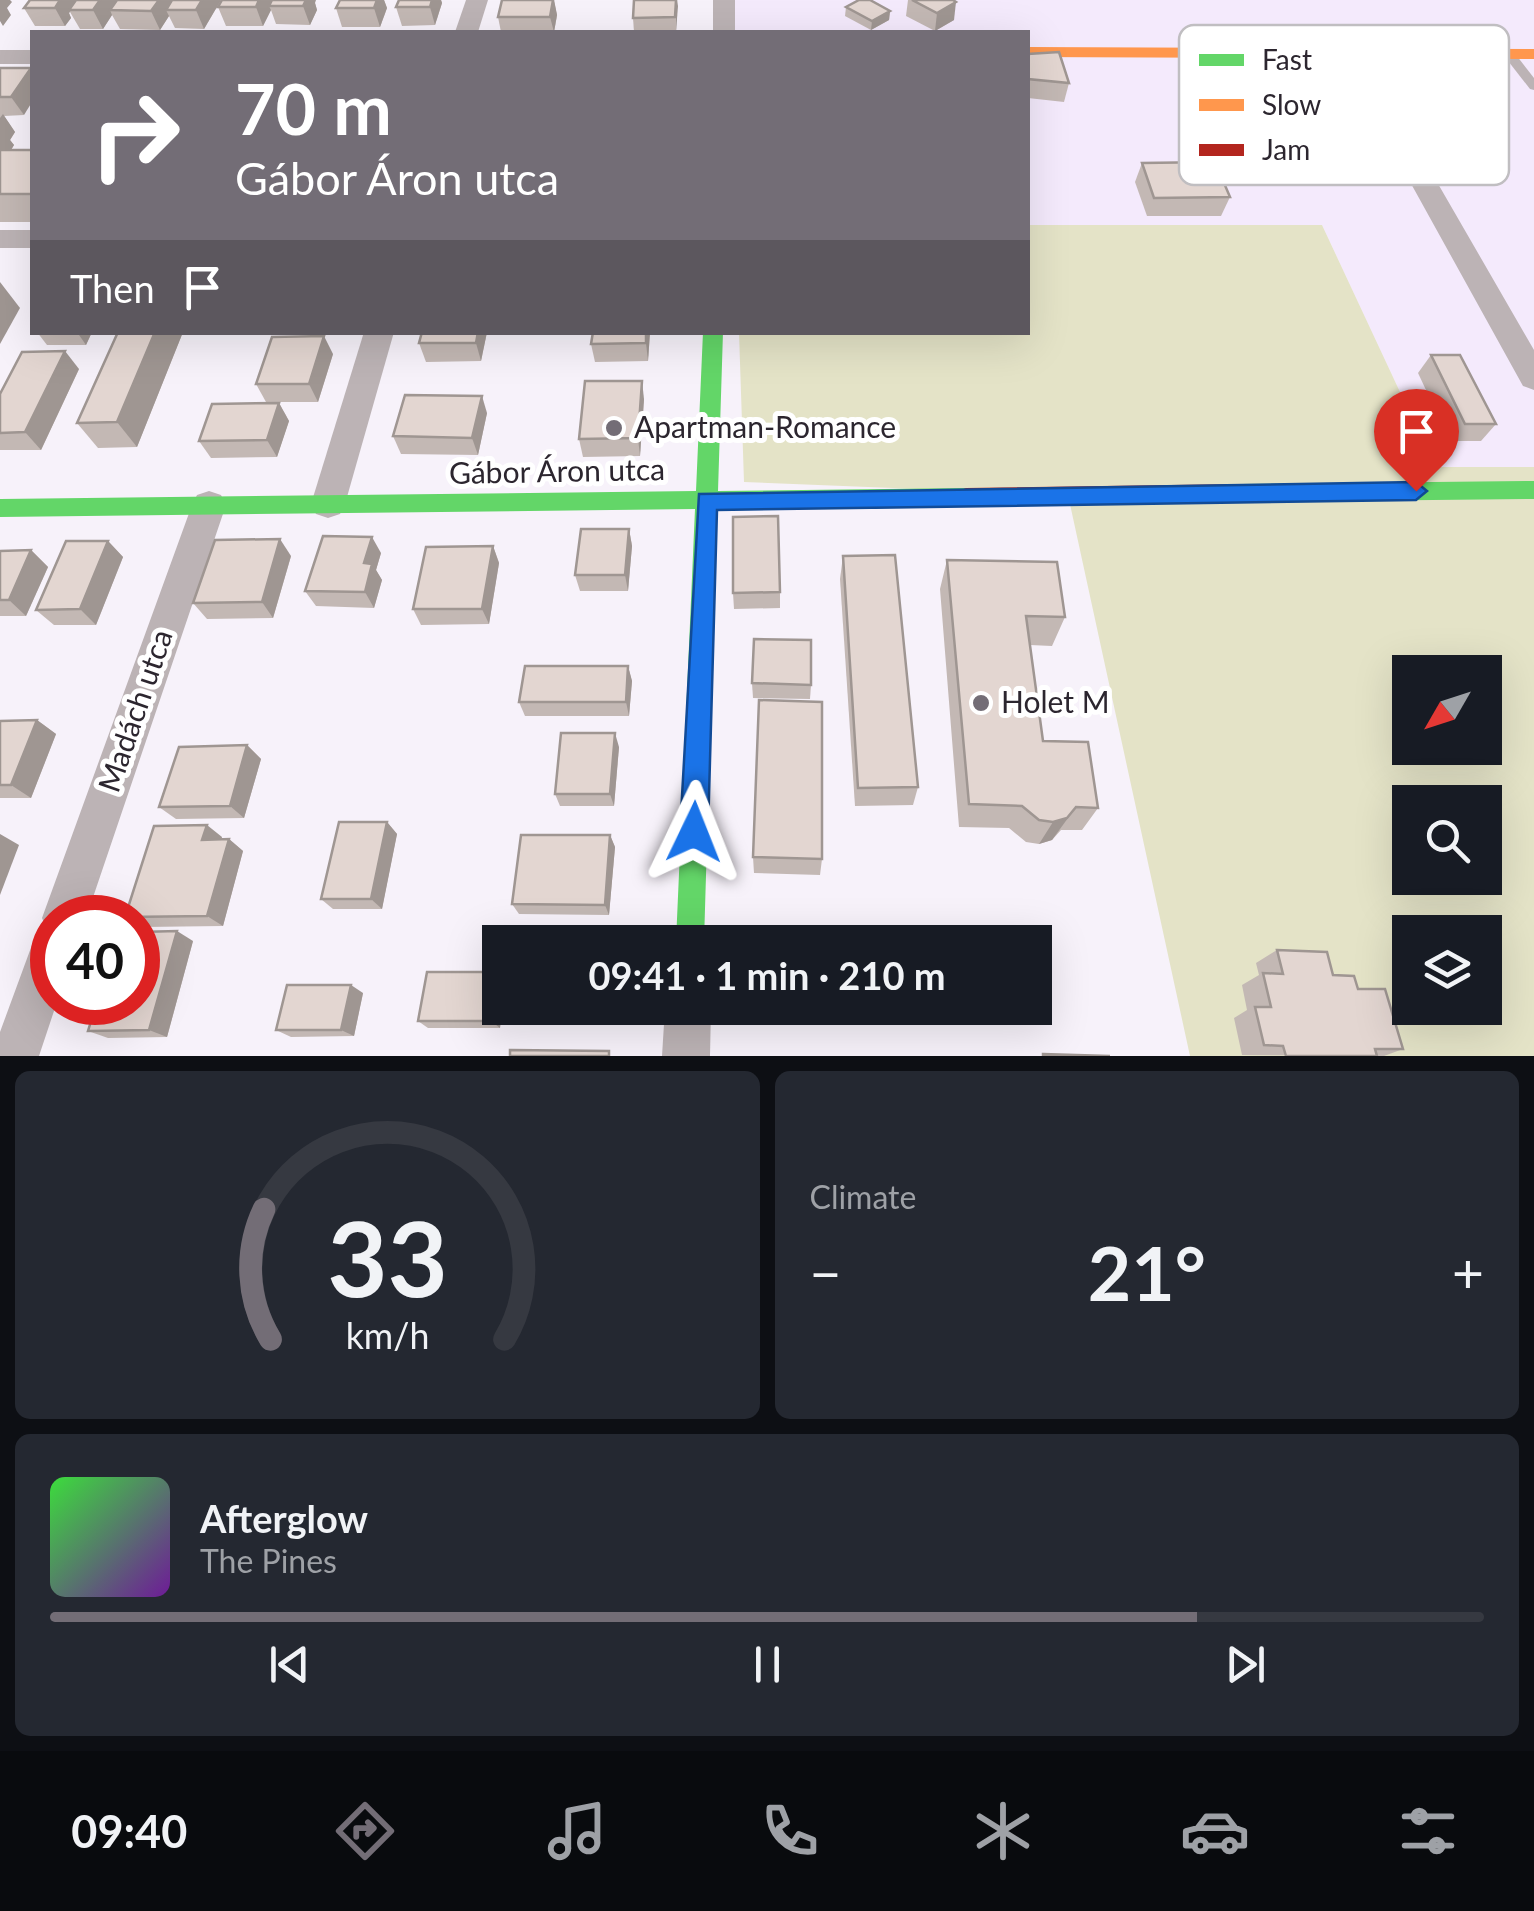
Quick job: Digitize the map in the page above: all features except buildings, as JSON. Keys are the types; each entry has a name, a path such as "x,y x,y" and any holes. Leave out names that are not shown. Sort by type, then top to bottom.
{"street":[{"path":"468,30 477,0"},
{"path":"724,0 724,30"},
{"path":"1030,52 1179,53"},
{"path":"1509,54 1534,54"},
{"path":"2,60 30,57"},
{"path":"1425,185 1534,378"},
{"path":"0,240 30,239"},
{"path":"328,504 378,335"},
{"path":"691,925 713,335"},
{"name":"Gábor Áron utca","path":"0,508 1534,490"},
{"name":"Madách utca","path":"72,895 209,505"},
{"path":"15,1056 30,1013"},
{"path":"686,1056 687,1025"}],"lane":[{"path":"1509,54 1534,86"}],"shaded area":[{"path":"733,0 1534,0 1534,467 1435,467 1322,225 1030,225 1030,30 734,30"}],"green space":[{"path":"1030,225 1322,225 1435,467 1534,467 1534,1056 1190,1056 1068,495 744,482 739,335 1030,335"}],"traffic: fast":[{"path":"691,925 713,335"},
{"path":"1240,493 1534,490"},
{"path":"0,508 966,497"}],"traffic: slow":[{"path":"1030,52 1179,53"},
{"path":"1509,54 1534,54"}],"traffic: jam":[{"path":"966,497 1240,493"}],"place":[{"name":"Apartman-Romance","path":"614,428"},
{"name":"Holet M","path":"981,703"}],"route":[{"path":"694,832 706,501 1416,491"}]}
